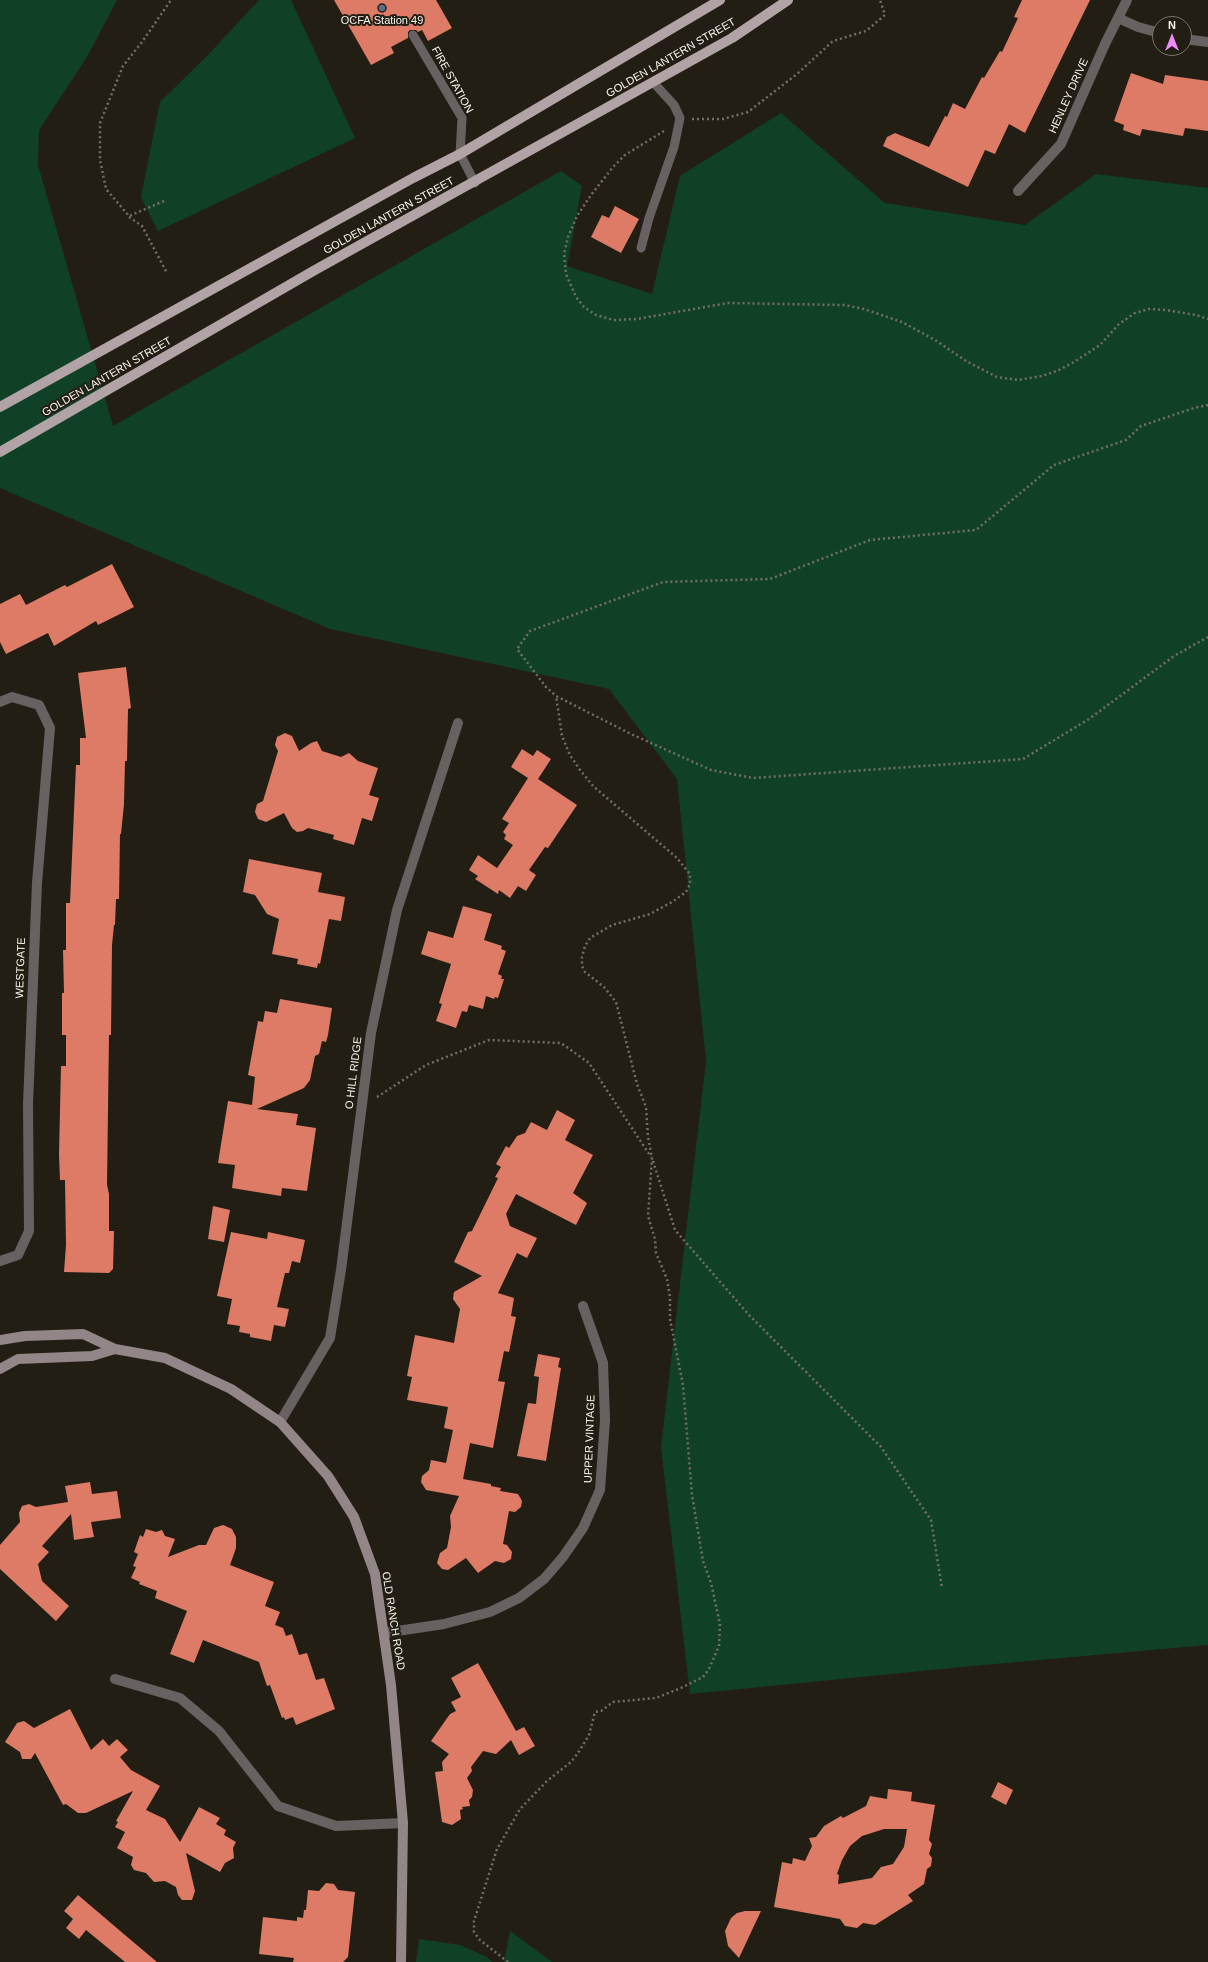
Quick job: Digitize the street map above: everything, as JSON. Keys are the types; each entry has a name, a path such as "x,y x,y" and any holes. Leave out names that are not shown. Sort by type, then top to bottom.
{"main road":[{"name":"GOLDEN LANTERN STREET","path":"0,407 412,178 460,154 720,0"},
{"name":"GOLDEN LANTERN STREET","path":"0,452 315,270 475,183 732,38 788,0"}],"street":[{"name":"HENLEY DRIVE","path":"1018,191 1061,144 1127,0"},
{"path":"1118,18 1138,27 1152,31"},
{"path":"1192,40 1208,42"},
{"name":"WESTGATE","path":"0,702 12,697 39,705 50,728 37,883 28,1104 29,1231 18,1255 0,1261"},
{"name":"O HILL RIDGE","path":"280,1422 330,1338 341,1270 371,1033 397,910 458,723"},
{"name":"UPPER VINTAGE","path":"384,1633 444,1624 490,1612 520,1598 544,1579 563,1557 583,1528 600,1490 605,1420 603,1363 583,1306"},
{"name":"OLD RANCH ROAD","path":"0,1340 25,1336 83,1334 115,1349 165,1358 231,1389 280,1422 328,1476 354,1517 375,1574 384,1633 391,1685 403,1823 401,1962"},
{"name":"OLD RANCH ROAD","path":"0,1369 18,1359 92,1356 115,1349"},
{"path":"115,1679 180,1698 219,1731 278,1806 336,1826 403,1823"}],"lane":[{"name":"FIRE STATION","path":"413,35 462,118 460,154"},
{"path":"641,248 649,218 674,147 680,118 674,105 653,82"},
{"path":"460,154 475,183"}],"path":[{"path":"167,273 142,226 129,216 106,189 100,160 100,124 123,66 142,42 171,0"},
{"path":"880,0 885,15 866,31 833,41 792,78 748,112 723,119 680,118 675,126 631,151 613,167 577,216 568,237 564,254 566,274 576,297 584,307 596,315 613,320 637,319 728,303 844,306 864,309 902,322 935,340 966,361 997,377 1018,380 1042,376 1059,370 1074,362 1100,345 1119,324 1136,313 1149,309 1166,310 1196,315 1208,319"},
{"path":"129,216 164,201"},
{"path":"1208,405 1194,408 1141,426 1126,440 1054,465 976,530 870,540 770,579 663,582 530,632 517,649 546,687 556,696 631,734 711,770 753,778 1023,760 1089,719 1174,656 1208,637"},
{"path":"556,696 562,736 570,755 580,770 593,786 677,858 690,874 690,884 682,895 650,914 612,926 590,938 585,946 582,958 582,966 585,972 604,987 616,1002 637,1084 646,1107 648,1137 652,1158 675,1230 749,1315 881,1447 931,1520 942,1588"},
{"path":"362,1106 426,1065 489,1040 561,1044 589,1063 652,1158 648,1216 655,1239 656,1253 667,1279 670,1297 670,1319 683,1386 692,1495 703,1561 711,1583 720,1624 720,1646 709,1669 703,1677 656,1698 613,1702 601,1711 595,1712 589,1735 578,1753 570,1762 547,1781 520,1809 498,1849 474,1921 474,1932 480,1940 508,1962"}],"green space":[{"path":"0,0 117,0 87,57 39,130 38,165 113,426 561,171 582,186 567,266 652,294 680,176 781,113 885,203 1025,225 1096,174 1208,188 1208,1645 972,1666 690,1694 661,1447 706,1061 677,779 609,689 330,629 0,488"},
{"path":"259,0 291,0 355,138 158,231 141,197 160,102 208,55"},
{"path":"510,1931 552,1962 504,1962"},
{"path":"419,1939 460,1945 487,1957 492,1962 416,1962"}],"building":[{"path":"334,0 436,0 452,28 428,41 422,30 418,32 416,30 410,30 408,32 408,38 391,47 394,53 371,65"},
{"path":"1022,0 1090,0 1025,133 1009,124 995,154 985,150 968,187 883,146 887,137 895,133 929,147 945,116 947,117 953,103 965,109 982,77 984,78 1000,51 1002,52 1018,18 1014,17"},
{"path":"1131,73 1163,84 1165,75 1208,81 1208,131 1185,128 1183,136 1142,129 1140,136 1123,130 1124,125 1114,121"},
{"path":"615,206 639,219 621,253 591,237 602,215 609,218"},
{"path":"112,564 134,607 98,625 96,621 54,646 48,633 6,654 0,642 0,604 20,594 26,605 65,585 67,587"},
{"path":"126,667 131,708 128,709 127,761 125,761 124,804 120,834 119,899 116,899 115,925 112,945 111,1035 109,1035 107,1185 109,1194 109,1231 114,1231 113,1269 109,1273 64,1272 66,1245 65,1180 60,1180 59,1155 61,1066 66,1066 66,1035 62,1035 62,993 64,993 63,950 66,950 66,903 70,903 76,765 80,765 80,738 86,738 78,673"},
{"path":"285,733 292,736 299,751 317,741 322,751 341,757 349,753 358,761 378,768 369,795 379,798 372,821 362,818 354,845 333,839 334,835 308,828 297,832 292,828 284,813 266,822 258,819 255,812 257,804 263,801 278,751 275,745 277,737"},
{"path":"522,749 533,756 537,750 551,759 538,779 577,805 548,848 545,847 529,870 536,875 526,891 518,886 510,898 499,890 498,894 475,879 478,876 469,870 478,855 497,868 513,845 504,839 506,835 503,832 509,823 502,819 528,778 511,767"},
{"path":"249,859 322,873 318,892 345,897 341,921 329,919 320,964 318,963 317,968 297,964 298,959 272,954 279,919 267,914 255,895 243,892"},
{"path":"463,906 492,914 484,940 502,946 501,949 506,951 498,974 502,976 501,979 504,979 498,998 495,997 494,999 486,996 483,1009 469,1005 467,1012 462,1011 456,1028 436,1021 442,1004 439,1003 451,964 421,954 428,931 453,938"},
{"path":"280,999 332,1008 326,1042 322,1041 319,1054 315,1056 310,1080 304,1088 257,1109 298,1114 296,1125 316,1128 307,1191 282,1188 281,1196 232,1188 235,1165 218,1163 228,1101 252,1105 255,1077 248,1075 258,1021 263,1022 265,1011 277,1013"},
{"path":"557,1110 575,1120 565,1140 593,1155 573,1193 587,1203 576,1225 516,1194 506,1214 510,1226 537,1238 527,1258 517,1253 498,1293 514,1298 511,1316 516,1317 509,1352 504,1351 498,1381 505,1382 493,1448 470,1443 463,1479 491,1484 491,1486 501,1488 500,1491 518,1494 522,1501 521,1507 515,1512 509,1511 503,1544 507,1545 512,1552 511,1559 504,1563 495,1561 478,1573 466,1558 448,1570 442,1569 437,1563 440,1553 447,1548 451,1527 450,1516 459,1496 426,1490 421,1482 422,1476 429,1470 431,1460 446,1463 453,1430 444,1428 448,1407 407,1400 412,1377 407,1376 415,1335 454,1343 460,1309 453,1299 454,1292 482,1276 454,1262 468,1232 472,1231 498,1178 495,1177 501,1167 496,1164 506,1146 509,1148 517,1136 525,1133 531,1122 547,1130"},
{"path":"213,1206 230,1210 224,1242 208,1239"},
{"path":"231,1232 267,1239 268,1232 305,1240 300,1263 292,1261 289,1273 285,1273 277,1307 289,1309 285,1327 274,1325 271,1341 250,1337 250,1334 239,1332 240,1326 227,1324 232,1299 217,1296"},
{"path":"538,1354 560,1358 558,1367 561,1368 546,1461 517,1456 528,1403 536,1404 539,1377 534,1376"},
{"path":"90,1482 92,1494 117,1491 121,1518 91,1522 94,1537 74,1540 71,1514 42,1546 49,1552 38,1564 42,1581 69,1606 56,1621 0,1569 0,1545 20,1522 19,1513 22,1506 29,1504 36,1507 68,1502 65,1486"},
{"path":"223,1525 232,1529 236,1537 236,1548 230,1565 274,1582 265,1606 280,1612 275,1625 283,1628 286,1636 292,1634 299,1655 307,1653 316,1680 324,1678 335,1709 296,1725 293,1717 285,1720 284,1717 282,1718 270,1685 267,1686 259,1662 203,1640 194,1663 170,1654 187,1611 155,1598 157,1591 139,1584 140,1582 131,1578 136,1567 133,1566 138,1554 134,1552 140,1535 143,1537 146,1529 156,1532 162,1530 165,1536 175,1539 168,1557 199,1545 206,1545 214,1528"},
{"path":"478,1663 516,1731 524,1727 535,1746 519,1755 511,1740 496,1754 483,1751 471,1767 472,1771 467,1778 473,1790 472,1797 469,1800 470,1806 462,1807 463,1809 460,1810 461,1819 452,1825 442,1822 435,1772 443,1771 442,1762 449,1754 431,1741 450,1714 456,1711 451,1702 461,1697 451,1678"},
{"path":"70,1709 91,1750 103,1739 109,1746 117,1739 128,1750 120,1757 131,1770 160,1786 146,1810 165,1819 180,1842 199,1807 220,1818 216,1824 226,1830 224,1835 236,1842 233,1848 234,1858 225,1863 220,1872 186,1853 195,1891 192,1900 182,1900 178,1895 176,1887 165,1881 154,1882 146,1873 134,1870 131,1865 133,1857 117,1848 125,1832 115,1827 118,1822 116,1821 133,1791 86,1813 78,1813 66,1804 63,1805 35,1753 31,1759 22,1759 20,1752 5,1742 17,1723 24,1721 34,1728"},
{"path":"998,1782 1013,1790 1006,1805 991,1797"},
{"path":"888,1789 912,1792 911,1801 935,1805 929,1840 932,1844 929,1854 932,1858 931,1866 927,1869 924,1884 908,1895 913,1901 875,1925 863,1923 857,1928 845,1926 840,1919 774,1907 782,1862 792,1864 793,1858 805,1861 812,1846 809,1838 816,1837 824,1826 841,1816 843,1818 866,1806 870,1796 887,1799","holes":["884,1829 907,1829 904,1847 893,1864 881,1867 872,1878 838,1884 839,1875 837,1874 842,1860 850,1846 862,1836"]},
{"path":"326,1883 334,1884 338,1890 355,1892 348,1957 343,1962 293,1962 294,1958 259,1954 263,1917 297,1921 297,1917 303,1918 304,1910 306,1910 308,1890 319,1891"},
{"path":"78,1895 157,1962 125,1962 86,1930 79,1939 66,1928 73,1919 64,1911"},
{"path":"745,1911 761,1911 739,1958 728,1946 725,1931 731,1918 737,1913"}],"place":[{"name":"OCFA Station 49","path":"382,8"}]}
